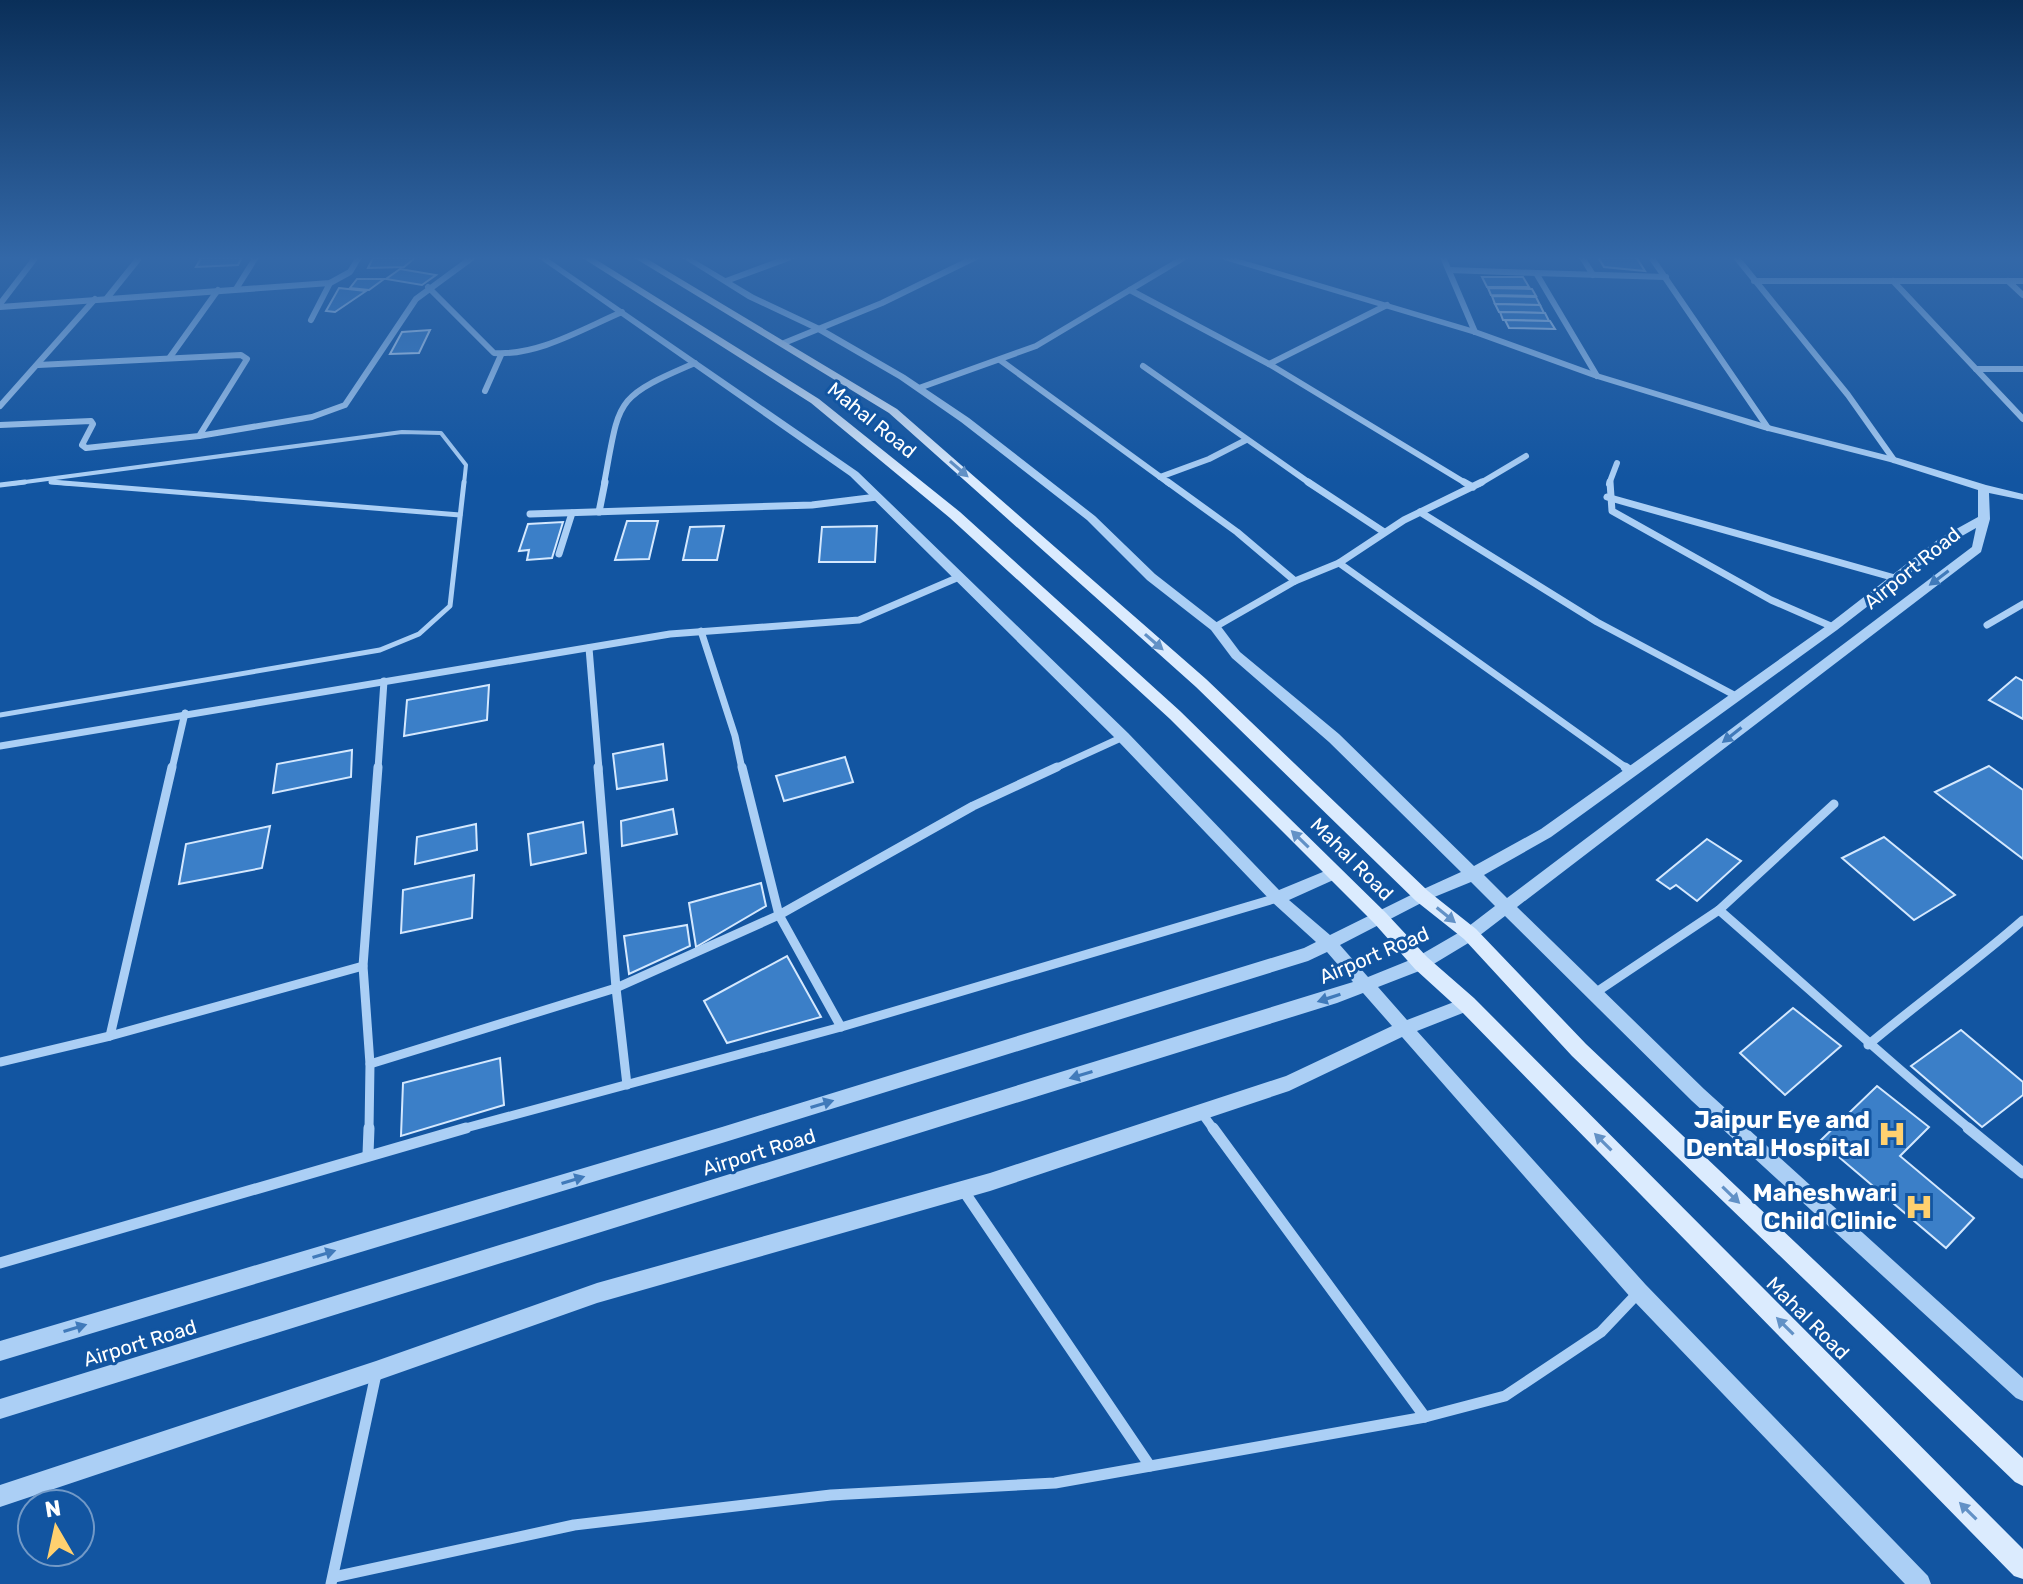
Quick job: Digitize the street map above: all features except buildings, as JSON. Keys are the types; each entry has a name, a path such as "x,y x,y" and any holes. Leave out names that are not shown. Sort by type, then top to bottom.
{"main road":[{"name":"Mahal Road","path":"704,331 815,401 955,515 1175,715 1380,918 1421,963 1467,1004 2023,1567"},
{"name":"Mahal Road","path":"763,331 893,411 1201,683 1422,896 1470,934 1579,1050 2023,1474"}],"street":[{"path":"0,406 67,331"},
{"path":"170,357 189,331"},
{"path":"0,425 91,421 93,424 82,445 86,448 199,436 312,417 345,405 395,331"},
{"path":"472,331 494,353 501,355 525,350 574,331"},
{"path":"649,331 854,474 1123,737 1277,898 1329,944 1639,1292 1920,1584"},
{"path":"784,343 814,331"},
{"path":"822,331 919,388 1023,464 1091,518 1151,577 1215,627 1236,655 1334,738 1698,1095 2023,1391"},
{"path":"919,388 1036,346 1061,331"},
{"path":"1207,331 1269,364 1473,487"},
{"path":"1269,364 1335,331"},
{"path":"1471,331 1597,376 1768,428 2023,497"},
{"path":"1570,331 1597,376"},
{"path":"1702,331 1768,428"},
{"path":"1798,331 1894,460"},
{"path":"1940,331 2023,419"},
{"path":"38,365 241,355 247,359 199,436"},
{"path":"485,391 501,355"},
{"path":"1000,360 1237,532 1295,581"},
{"path":"599,512 617,414 623,400 638,388 695,363"},
{"path":"1143,366 1246,440 1384,532"},
{"path":"1976,369 2023,369"},
{"path":"1160,477 1209,459 1246,440"},
{"path":"1215,627 1295,581 1339,563 1384,532 1526,456"},
{"path":"1617,463 1607,497 1612,511 1771,600 1833,627"},
{"path":"1983,488 1984,519"},
{"path":"530,514 812,505 877,497"},
{"path":"1607,497 1895,578"},
{"path":"1420,512 1597,622 1736,696"},
{"path":"559,554 572,513"},
{"name":"Airport Road","path":"0,1351 722,1135 1308,954 1422,896 1473,874 1546,833 1833,627 1944,541 1984,519"},
{"name":"Airport Road","path":"0,1409 1367,985 1421,963 1470,934 1977,549 1984,519"},
{"path":"1339,563 1632,772"},
{"path":"0,746 185,713 701,631 859,620 959,577"},
{"path":"1987,625 2023,604"},
{"path":"701,631 735,736 758,840 779,915 841,1027"},
{"path":"589,648 616,988 627,1085"},
{"path":"368,1154 370,1064 363,966 384,681"},
{"path":"110,1036 185,713"},
{"path":"370,1064 616,988 779,915 973,806 1123,737"},
{"path":"1594,993 1719,910 1834,804"},
{"path":"0,1263 368,1154 841,1027 1277,898 1335,873"},
{"path":"1719,910 1827,1004 1868,1045 2023,1173"},
{"path":"1868,1045 1911,1009 1958,976 2023,920"},
{"path":"0,1062 110,1036 363,966"},
{"path":"0,1496 376,1371 597,1293 963,1190 1289,1083 1404,1028 1467,1004"},
{"path":"1201,1112 1425,1417"},
{"path":"963,1190 1150,1466"},
{"path":"376,1371 333,1580 574,1525 831,1495 1055,1483 1425,1417 1505,1396 1601,1332 1639,1292"}],"lane":[{"path":"0,485 402,432 441,433 466,465 450,606 419,634 380,650 0,715"},
{"path":"36,481 460,515"}],"place":[{"name":"Jaipur Eye and Dental Hospital","path":"1892,1134"},
{"name":"Maheshwari Child Clinic","path":"1919,1207"}]}
